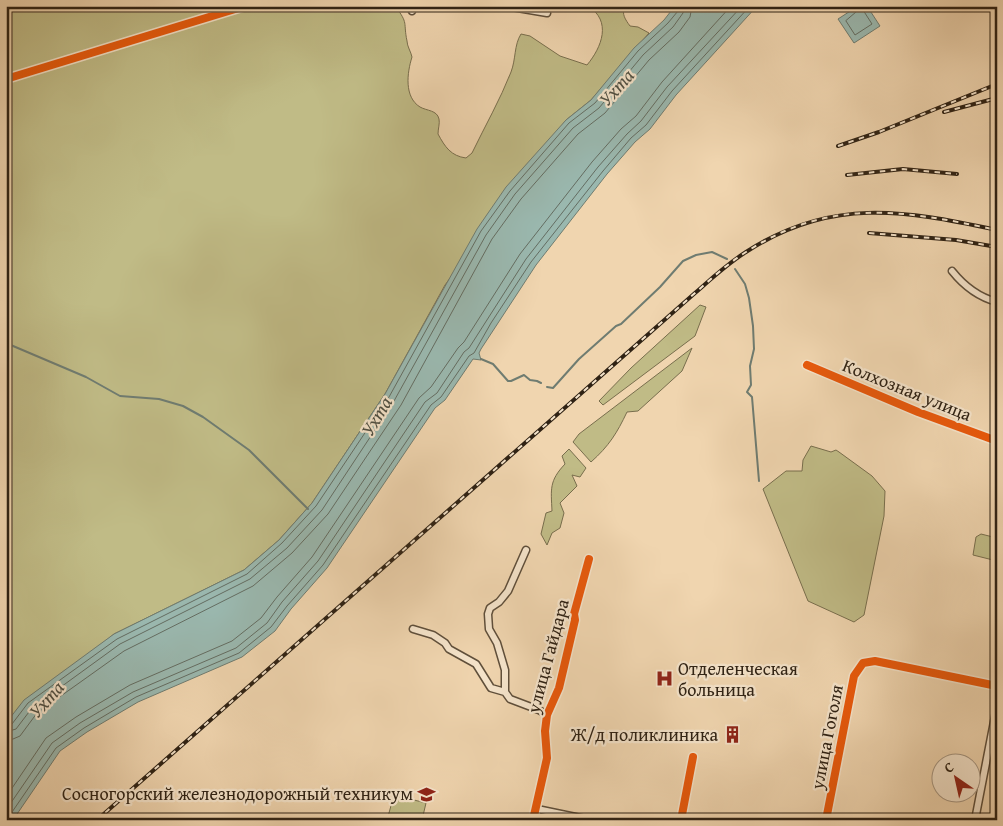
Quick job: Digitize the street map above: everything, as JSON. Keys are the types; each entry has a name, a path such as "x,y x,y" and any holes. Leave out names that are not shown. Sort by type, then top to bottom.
{"street":[{"path":"6,79 245,6"},
{"path":"505,6 547,13"},
{"path":"952,271 974,292 997,302"},
{"name":"Колхозная улица","path":"807,365 918,412 997,441"},
{"path":"526,550 508,591 499,602 490,608 488,614 489,629 497,643 506,670 505,692 510,699 547,715"},
{"name":"улица Гайдара","path":"533,820 547,758 545,731 547,715 559,688 575,620 574,614 589,559"},
{"path":"413,628 433,635 445,643 448,649 476,664 491,688 505,692"},
{"name":"улица Гоголя","path":"826,820 854,676 863,663 875,661 997,686"},
{"path":"974,820 997,706"},
{"path":"681,820 693,757"},
{"path":"537,809 590,820"}],"shaded area":[{"path":"6,6 395,6 405,23 407,43 412,57 408,77 411,97 420,107 434,112 438,116 438,134 446,147 452,153 466,158 472,153 507,82 513,67 517,43 521,34 530,36 560,56 587,65 597,50 602,34 600,19 588,6 624,6 624,17 630,26 638,27 649,33 591,100 566,120 445,285 385,394 312,503 279,540 244,570 114,634 6,723"},
{"path":"700,305 706,307 695,336 603,405 599,401 631,368"},
{"path":"692,348 682,371 638,411 627,412 612,439 591,462 573,442 579,434"},
{"path":"811,446 831,452 836,450 872,476 885,491 884,516 864,615 854,622 808,601 763,489 786,471 802,471 803,460"},
{"path":"569,449 586,468 580,477 572,475 577,486 560,503 564,513 560,528 552,533 547,545 541,534 546,513 552,511 552,486 556,475 565,464 562,456"},
{"path":"981,534 997,538 997,561 973,555 976,537"},
{"path":"394,795 426,803 422,820 387,820"}],"water":[{"name":"Ухта","path":"675,6 757,6 676,95 650,129 635,142 607,174 536,265 481,349 479,353 481,360 473,359 445,400 435,408 327,568 291,609 275,631 242,657 138,702 87,732 60,751 13,820 6,820 6,723 24,700 114,634 244,570 279,540 312,503 385,394 477,229 506,187 566,120 591,100 634,48 664,20"},
{"path":"858,6 867,6 880,26 854,43 838,19"}],"waterway":[{"path":"547,387 553,388 579,359 616,326 621,324 660,287 683,261 696,255 712,252 727,259"},
{"path":"735,269 745,284 753,326 754,349 750,366 751,385 747,392 752,397 759,481"},
{"path":"6,343 86,377 120,396 159,399 183,406 203,417 249,450 308,509"},
{"path":"481,359 493,364 508,381 524,375 530,380 541,383"}],"railway":[{"path":"838,146 879,132 997,84"},
{"path":"944,112 997,98"},
{"path":"847,175 903,169 957,174"},
{"path":"97,820 707,282 746,252 777,234 808,223 838,216 868,213 930,217 997,230"},
{"path":"869,233 956,240 997,247"}],"cycle path":[{"path":"6,79 245,6"},
{"path":"807,365 918,412 997,441"},
{"path":"533,820 547,758 545,731 547,715 559,688 575,620 574,614 589,559"},
{"path":"826,820 854,676 863,663 875,661 997,686"},
{"path":"681,820 693,757"}],"place":[{"name":"Отделенческая больница","path":"664,679"},
{"name":"Ж/д поликлиника","path":"732,735"},
{"name":"Сосногорский железнодорожный техникум","path":"427,794"}]}
